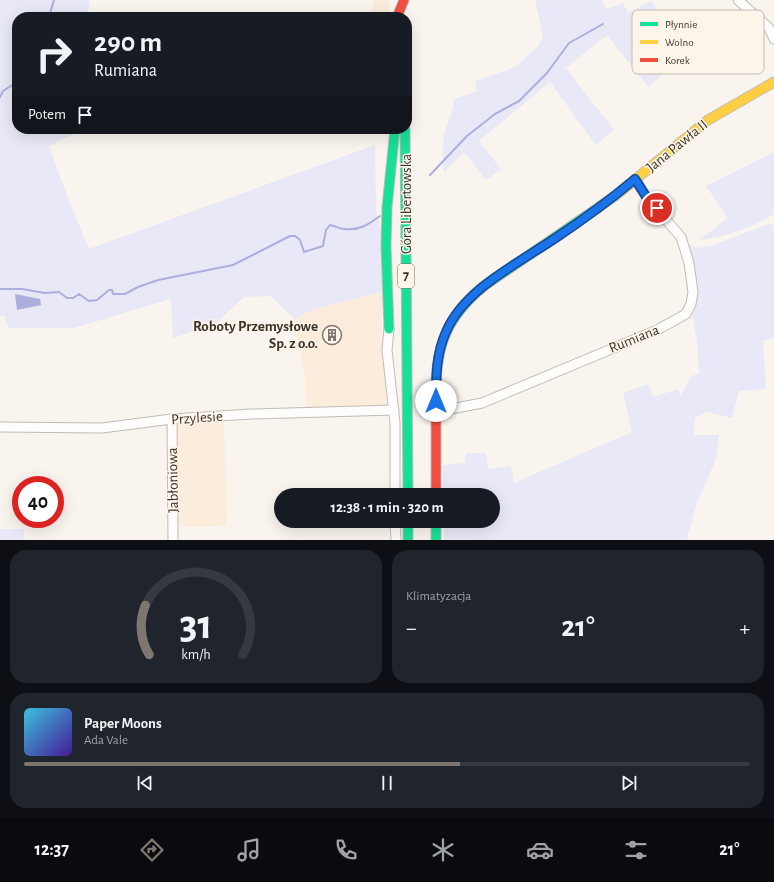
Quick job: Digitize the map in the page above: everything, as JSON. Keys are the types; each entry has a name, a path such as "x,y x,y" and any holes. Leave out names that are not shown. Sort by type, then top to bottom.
{"main road":[{"path":"399,12 404,0"},
{"path":"404,0 405,12"},
{"name":"Jana Pawła II","path":"435,412 436,373 439,352 450,324 466,301 484,286 581,221 708,120 774,82"},
{"path":"389,329 386,246 387,207 394,134"},
{"name":"Góra Libertowska","path":"405,134 408,488"},
{"path":"435,412 436,488"},
{"path":"408,528 408,540"},
{"path":"436,528 436,540"}],"street":[{"path":"738,0 749,10"},
{"path":"764,23 769,28 774,39"},
{"name":"Rumiana","path":"435,412 482,403 657,330 686,314 691,304 693,292 689,263 681,237 647,198 635,179"},
{"path":"389,329 387,350 394,410 395,488"},
{"name":"Przylesie","path":"0,427 102,428 172,419 260,414 394,410"},
{"name":"Jabłoniowa","path":"172,419 173,540"},
{"path":"395,528 396,540"}],"shaded area":[{"path":"0,0 90,0 88,12 12,12 12,134 73,134 49,146 69,201 89,249 375,145 376,211 383,235 382,292 317,308 294,319 271,296 244,297 215,324 173,338 171,299 74,328 9,328 4,316 0,316"},
{"path":"373,0 389,0 390,12 373,12"},
{"path":"535,0 602,0 606,9 623,3 628,13 632,11 632,67 607,35 566,68 614,130 596,145 550,82 479,141 501,169 486,180 464,152 444,172 444,136 453,109 454,99 477,91 475,81 516,67 539,45 543,35"},
{"path":"652,0 657,10 634,10"},
{"path":"638,74 663,74 648,87"},
{"path":"774,152 774,214 738,231 709,239 699,240 728,218 706,186"},
{"path":"768,224 774,225 774,338 763,341 766,389 739,391 732,418 707,412 695,418 693,435 719,435 716,459 697,503 687,538 689,540 444,540 444,528 500,528 500,488 443,488 443,465 465,463 466,453 486,453 488,469 511,466 514,483 632,432 623,393 649,384 653,397 678,389 681,396 691,376 699,374 697,341 692,314 697,291 696,278 686,244 698,248 712,246"},
{"path":"382,292 382,345 386,403 382,406 307,408 305,379 294,319 317,308"},
{"path":"224,418 227,526 177,527 175,423"},
{"path":"0,529 24,529 24,540 0,540"}],"water":[{"path":"15,294 40,299 41,305 17,310"}],"waterway":[{"path":"50,12 54,0"},
{"path":"430,175 467,136 495,114 519,101 547,73 569,43 603,24"},
{"path":"0,97 3,91 12,85"},
{"path":"0,289 22,289 45,293 59,292 67,298 73,298 79,294 89,301 97,300 109,290 112,290 113,294 125,294 138,287 158,280 233,265 290,236 295,236 300,240 304,252 323,246 326,230 330,225 343,229 355,229 368,224 380,216"}],"traffic: fast":[{"path":"389,329 386,246 387,207 394,134"},
{"path":"405,134 408,488"},
{"path":"436,390 438,359 442,345 446,332 461,308 484,286 615,196"},
{"path":"408,528 408,540"},
{"path":"436,528 436,540"}],"traffic: slow":[{"path":"615,196 708,120 774,82"}],"traffic: jam":[{"path":"399,12 404,0"},
{"path":"436,390 436,488"}],"place":[{"name":"Roboty Przemysłowe Sp. z o.o.","path":"332,335"}],"route":[{"path":"436,401 437,361 442,341 453,318 468,298 581,221 610,200 635,179 647,198 657,208"}]}
